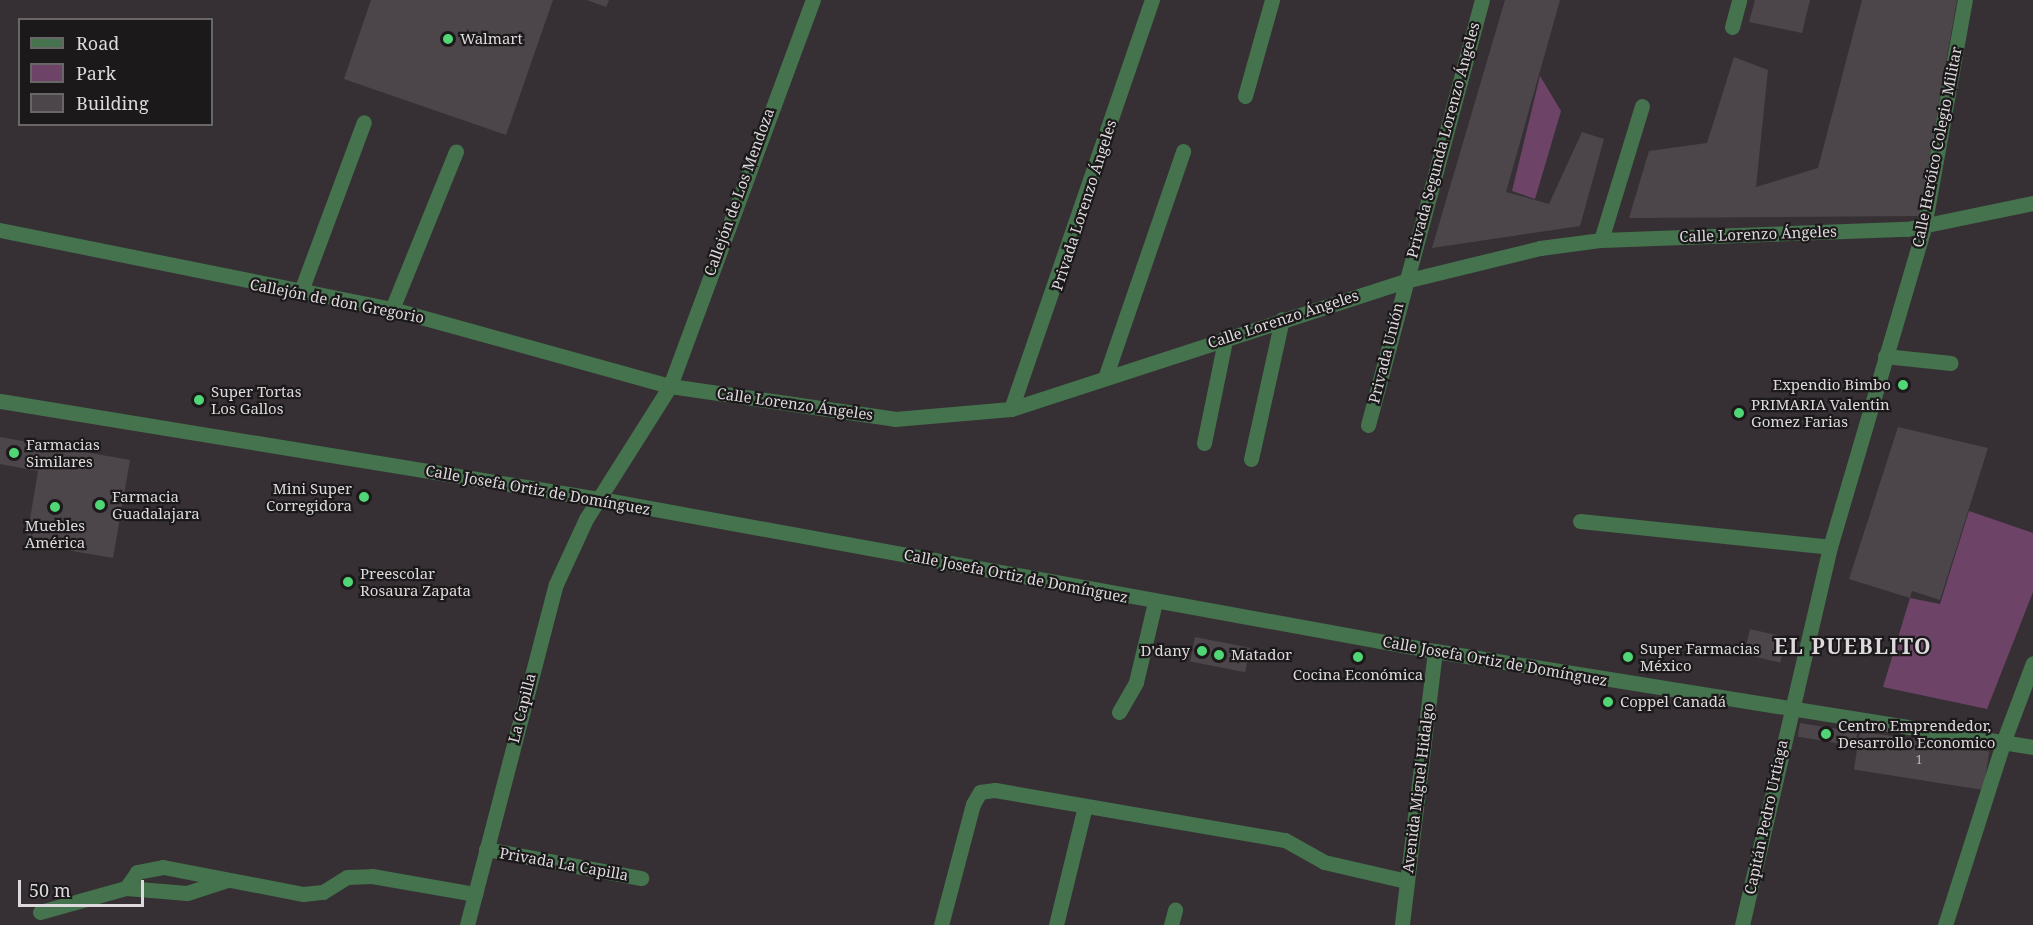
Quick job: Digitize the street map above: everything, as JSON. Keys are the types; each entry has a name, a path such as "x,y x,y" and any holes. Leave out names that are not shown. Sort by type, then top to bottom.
{"street":[{"name":"Callejón de Los Mendoza","path":"670,386 813,0"},
{"name":"Privada Lorenzo Ángeles","path":"1011,409 1152,0"},
{"path":"1245,96 1272,0"},
{"name":"Privada Segunda Lorenzo Ángeles","path":"1405,281 1482,0"},
{"path":"1732,27 1740,0"},
{"name":"Calle Heróico Colegio Militar","path":"1790,710 1830,547 1924,227 1965,0"},
{"path":"1601,240 1642,106"},
{"path":"302,291 364,122"},
{"path":"393,309 456,151"},
{"path":"1105,378 1184,151"},
{"name":"Calle Lorenzo Ángeles","path":"670,386 895,419 1011,409 1226,336 1405,281 1540,248 1601,240 1924,227 2033,203"},
{"name":"Callejón de don Gregorio","path":"0,230 393,309 670,386"},
{"name":"Privada Unión","path":"1368,425 1405,281"},
{"path":"1251,459 1282,319"},
{"path":"1204,443 1226,336"},
{"path":"1885,356 1951,363"},
{"path":"600,499 670,386"},
{"name":"Calle Josefa Ortiz de Domínguez","path":"0,400 600,499 1155,602 1435,651 1790,710 2004,740 2033,747"},
{"name":"La Capilla","path":"467,925 556,584 600,499"},
{"path":"1580,521 1830,547"},
{"path":"1119,712 1136,682 1155,602"},
{"name":"Avenida Miguel Hidalgo","path":"1402,925 1435,651"},
{"path":"1945,925 2004,740 2033,663"},
{"name":"Capitán Pedro Urtiaga","path":"1742,925 1790,710"},
{"path":"941,925 980,792 1085,806 1285,840 1324,862 1406,881"},
{"path":"1056,925 1085,806"},
{"name":"Privada La Capilla","path":"486,849 641,878"},
{"path":"126,888 137,872 163,867 303,894 323,892 347,877 372,876 475,894"},
{"path":"40,912 126,888 187,893 227,880"}],"green space":[{"path":"1540,76 1561,111 1535,199 1512,191"},
{"path":"1969,511 2033,533 2033,592 1987,709 1883,687 1910,598 1940,604"}],"building":[{"name":"Walmart","path":"371,0 553,0 506,135 344,79"},
{"path":"587,0 609,0 606,7"},
{"path":"1505,0 1560,0 1506,192 1549,204 1582,132 1604,139 1580,226 1432,248"},
{"path":"1755,0 1810,0 1802,33 1749,22"},
{"path":"1862,0 1957,0 1919,216 1629,218 1649,151 1707,143 1734,57 1768,70 1756,187 1818,168"},
{"path":"1898,427 1988,448 1940,600 1912,591 1910,598 1849,579"},
{"path":"0,437 130,460 113,558 26,543 38,471 0,464"},
{"path":"1750,629 1786,637 1780,663 1744,654"},
{"path":"1195,637 1250,648 1245,672 1190,662"},
{"name":"Centro Emprendedor, Desarrollo Economico","path":"1800,723 1857,732 1855,746 1798,737"},
{"path":"1860,731 1989,751 1983,790 1854,770"}],"place":[{"name":"Walmart","path":"448,39"},
{"name":"Expendio Bimbo","path":"1903,385"},
{"name":"Super Tortas Los Gallos","path":"199,400"},
{"name":"PRIMARIA Valentin Gomez Farias","path":"1739,413"},
{"name":"Farmacias Similares","path":"14,453"},
{"name":"Mini Super Corregidora","path":"364,497"},
{"name":"Farmacia Guadalajara","path":"100,505"},
{"name":"Muebles América","path":"55,507"},
{"name":"Preescolar Rosaura Zapata","path":"348,582"},
{"name":"D'dany","path":"1202,651"},
{"name":"Matador","path":"1219,655"},
{"name":"Cocina Económica","path":"1358,657"},
{"name":"Super Farmacias México","path":"1628,657"},
{"name":"Coppel Canadá","path":"1608,702"},
{"name":"Centro Emprendedor, Desarrollo Economico","path":"1826,734"}],"district":[{"name":"EL PUEBLITO","path":"1853,646"}]}
